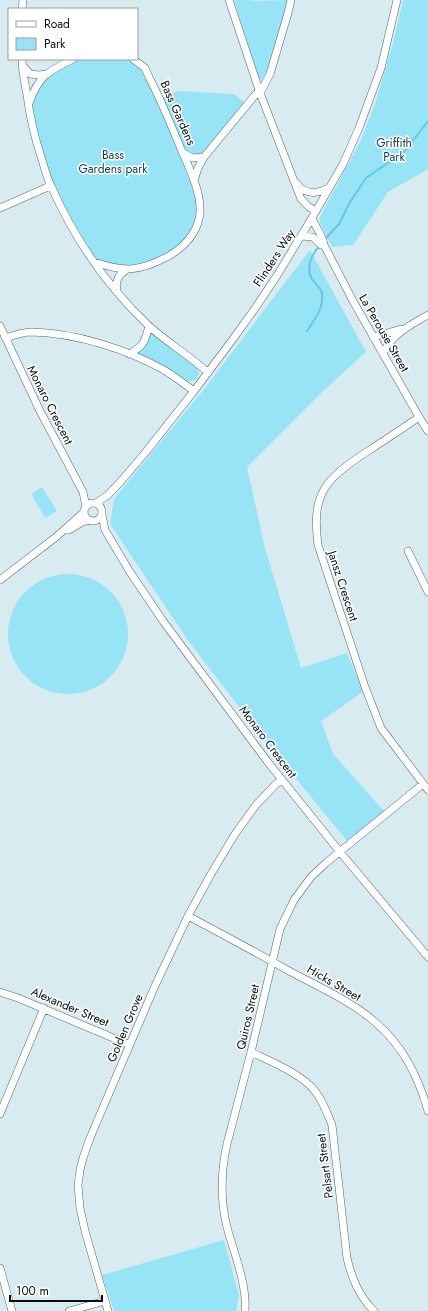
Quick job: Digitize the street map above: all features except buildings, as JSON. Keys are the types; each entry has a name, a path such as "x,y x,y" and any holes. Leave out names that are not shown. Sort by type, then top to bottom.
{"street":[{"name":"La Perouse Street","path":"229,0 260,93 295,180 301,199 314,214 323,243 353,301 428,431"},
{"name":"Bass Gardens","path":"194,182 198,168 204,157 256,94 260,93 270,74 291,0"},
{"name":"Flinders Way","path":"95,502 108,495 145,452 208,373 256,306 301,236 343,164 359,128 381,68 397,0"},
{"path":"28,105 33,90 38,82 59,66 71,60"},
{"name":"Bass Gardens","path":"94,262 108,267 126,270 136,269 157,262 184,245 193,233 199,220 199,198 183,154 149,77 144,68 134,60"},
{"path":"22,61 30,74 47,74"},
{"path":"22,61 31,123 50,186 74,232 119,295 149,326 208,373"},
{"path":"183,154 193,158 204,157"},
{"name":"La Perouse Street","path":"295,180 306,192 312,193 323,191 331,186"},
{"path":"0,208 50,186"},
{"path":"301,236 313,237 323,243"},
{"path":"119,295 116,283 120,274 126,270"},
{"path":"383,354 386,346 392,339 407,327 428,315"},
{"path":"129,354 142,345 146,339 149,326"},
{"path":"373,337 407,327"},
{"name":"Monaro Crescent","path":"1,330 40,411 83,492 85,509"},
{"path":"5,338 17,334 32,332 85,339 129,354 164,371 194,391"},
{"name":"Jansz Crescent","path":"419,417 334,475 326,485 319,500 316,521 318,545 371,705 381,728 428,790"},
{"name":"Monaro Crescent","path":"83,492 95,502"},
{"name":"Flinders Way","path":"102,512 108,495"},
{"path":"0,580 56,537 90,503 95,502 98,504 102,512 98,519 82,522 56,537"},
{"path":"85,509 86,517 92,520"},
{"name":"Monaro Crescent","path":"102,512 104,530"},
{"name":"Monaro Crescent","path":"92,520 104,530 163,621 282,780 428,957"},
{"path":"408,551 428,592"},
{"name":"Golden Grove","path":"108,1311 82,1219 79,1198 79,1179 83,1158 90,1138 154,988 188,916 226,847 256,805 276,784 282,780"},
{"name":"Quiros Street","path":"245,1311 245,1293 227,1225 222,1191 224,1158 280,929 294,900 311,878 326,863 423,784"},
{"name":"Hicks Street","path":"188,916 346,1002 374,1021 393,1040 410,1064 418,1079 428,1111"},
{"name":"Alexander Street","path":"0,992 10,994 130,1045"},
{"path":"0,1114 44,1008"},
{"name":"Pelsart Street","path":"251,1052 280,1065 298,1076 315,1090 324,1106 332,1125 347,1258 350,1271 355,1286 374,1311"},
{"path":"0,1268 12,1311"},
{"path":"69,1311 105,1301"}],"green space":[{"path":"234,0 288,0 275,47 267,71 262,79 258,77"},
{"name":"Griffith Park","path":"403,0 428,0 428,169 388,192 353,245 332,247 320,222 320,217 361,140 375,104 393,43"},
{"name":"Bass Gardens park","path":"80,60 128,60 140,69 148,81 177,146 197,203 197,216 189,235 174,250 157,259 127,267 101,261 90,252 72,223 51,177 33,113 33,102 36,93 45,80 57,71"},
{"path":"178,91 234,94 245,103 203,154 198,155 189,153 184,149 162,98"},
{"path":"310,250 366,352 322,392 247,467 265,548 301,668 347,653 363,692 321,721 333,754 385,812 347,841 266,742 187,639 110,524 114,499 205,388"},
{"path":"151,331 197,367 199,373 197,378 192,381 188,381 137,354 146,344"},
{"path":"42,487 57,511 45,518 31,494"},
{"path":"68,574 91,578 111,591 124,611 128,634 124,657 111,677 91,690 68,694 45,690 25,677 12,657 8,634 12,611 25,591 45,578"},
{"path":"224,1240 239,1295 236,1311 114,1311 102,1275"}],"waterway":[{"path":"325,239 339,224 349,204 366,178 404,152 428,121"},
{"path":"307,331 318,314 322,299 322,294 312,279 309,270 310,261 320,245"}]}
